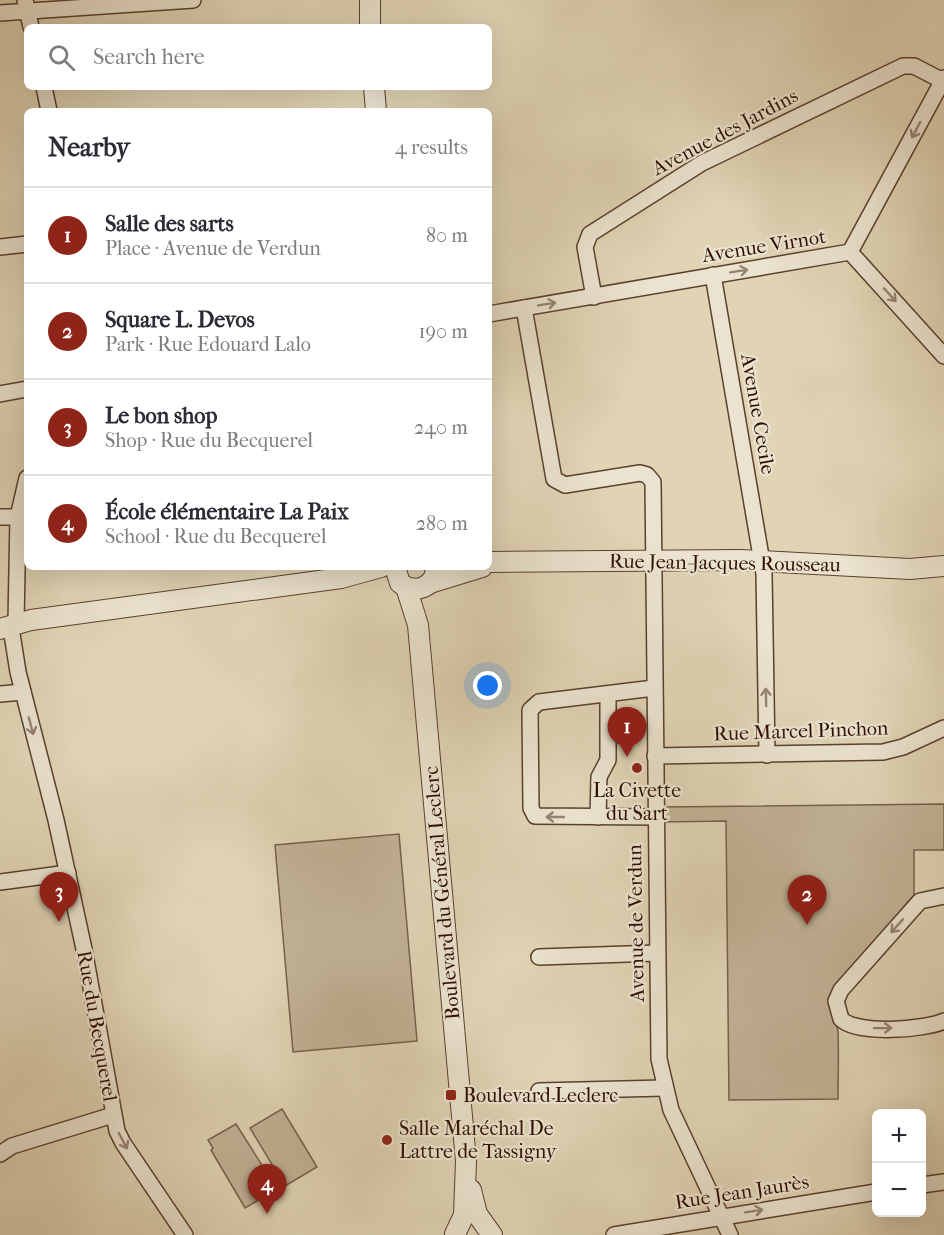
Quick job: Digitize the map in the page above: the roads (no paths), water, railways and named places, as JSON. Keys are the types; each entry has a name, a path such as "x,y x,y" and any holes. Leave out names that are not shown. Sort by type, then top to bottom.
{"street":[{"path":"0,13 27,6 193,0"},
{"path":"370,0 370,24"},
{"path":"27,6 30,24"},
{"name":"Avenue des Jardins","path":"594,297 585,247 590,234 684,173 903,66 914,66 943,80"},
{"name":"Avenue Virnot","path":"492,313 850,252 943,80"},
{"path":"45,90 49,108"},
{"path":"374,90 376,108"},
{"path":"0,247 24,244"},
{"path":"850,252 944,356"},
{"name":"Avenue Cecile","path":"713,275 762,561 767,755"},
{"name":"Avenue de Verdun","path":"524,308 554,479 565,485 635,474 650,477 653,485 658,1044 664,1088 679,1131 729,1235"},
{"path":"0,394 24,390"},
{"path":"0,518 22,511"},
{"name":"Rue du Becquerel","path":"22,511 9,626 68,873 114,1115 123,1143 185,1235"},
{"name":"Rue Jean-Jacques Rousseau","path":"495,563 762,561 910,569 944,566"},
{"path":"9,626 340,578 370,570"},
{"path":"340,578 401,580 417,589 431,578 468,570"},
{"name":"Boulevard du Général Leclerc","path":"431,578 421,602 418,625 465,1161 464,1215 455,1234"},
{"name":"Boulevard du Général Leclerc","path":"401,580 418,625"},
{"path":"654,688 539,702 530,710 532,812 539,818 656,816"},
{"path":"0,694 23,692"},
{"path":"598,817 600,777 608,760 608,694"},
{"name":"Rue Marcel Pinchon","path":"655,756 890,751 944,728"},
{"path":"0,882 68,873"},
{"path":"944,896 925,898 916,905 841,990 836,1007 845,1023 858,1028 926,1027 944,1021"},
{"path":"539,957 657,953"},
{"path":"539,1091 664,1088"},
{"path":"0,1154 12,1146 114,1115"},
{"name":"Boulevard du Général Leclerc","path":"465,1161 477,1214 491,1235"},
{"path":"926,1184 944,1182"},
{"name":"Rue Jean Jaurès","path":"614,1235 872,1193"},
{"path":"455,1234 471,1230 491,1235"}],"place":[{"name":"Salle des sarts","path":"627,757"},
{"name":"La Civette du Sart","path":"637,768"},
{"name":"Le bon shop","path":"59,922"},
{"name":"Square L. Devos","path":"807,925"},
{"name":"Boulevard Leclerc","path":"451,1095"},
{"name":"Salle Maréchal De Lattre de Tassigny","path":"387,1140"},
{"name":"École élémentaire La Paix","path":"267,1214"}]}
